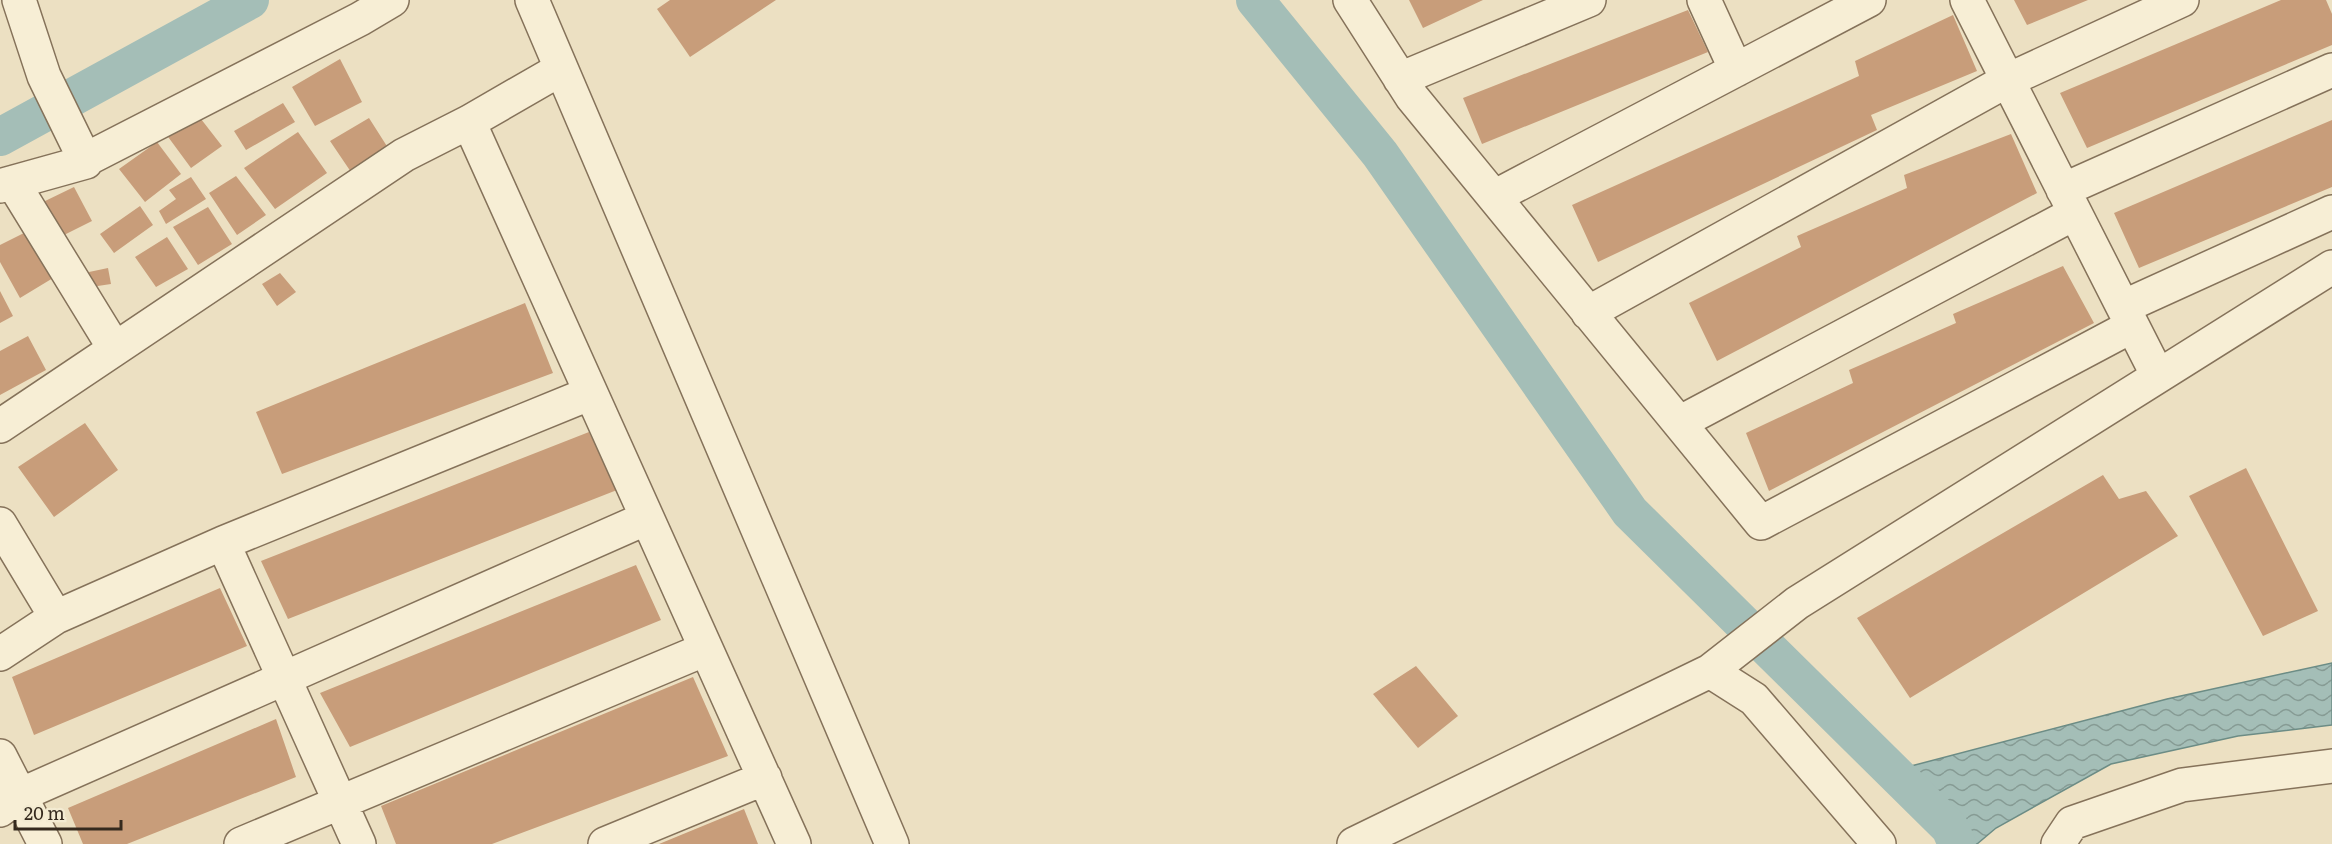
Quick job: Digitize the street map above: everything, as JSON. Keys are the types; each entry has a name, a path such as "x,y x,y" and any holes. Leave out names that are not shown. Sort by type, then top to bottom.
{"street":[{"path":"19,0 44,76 85,160"},
{"path":"115,349 7,184 86,162 85,160 360,19 392,0"},
{"path":"532,0 892,844"},
{"path":"1350,0 1400,79 1761,523 2128,316 2332,212"},
{"path":"1400,79 1589,0"},
{"path":"1704,0 1736,70"},
{"path":"1494,197 1869,0"},
{"path":"1967,0 2158,376"},
{"path":"1588,313 2008,80 2182,0"},
{"path":"0,426 404,155 469,122 561,69"},
{"path":"1679,423 2069,202 2332,70"},
{"path":"469,122 794,844"},
{"path":"1354,844 1398,835 1710,671 1797,603 2332,267"},
{"path":"0,654 56,617 223,543 591,393"},
{"path":"10,803 284,678 647,518"},
{"path":"0,524 56,617"},
{"path":"223,543 359,844"},
{"path":"241,844 706,649"},
{"path":"1710,671 1754,699 1880,844"},
{"path":"0,756 10,803 45,844"},
{"path":"2058,844 2072,823 2182,785 2332,766"},
{"path":"605,844 765,778"}],"water":[{"path":"2332,663 2332,725 2238,736 2111,764 1996,828 1977,844 1952,844 1892,771 2167,699"}],"building":[{"path":"670,0 776,0 690,57 657,9"},
{"path":"1409,0 1483,0 1423,28"},
{"path":"2014,0 2088,0 2027,25"},
{"path":"2281,0 2326,0 2332,14 2332,45 2087,148 2060,93"},
{"path":"1688,10 1708,52 1482,144 1463,98"},
{"path":"1953,15 1977,71 1871,115 1877,130 1598,262 1572,205 1859,76 1855,61"},
{"path":"340,59 362,102 315,126 292,87"},
{"path":"283,103 295,122 246,150 234,131"},
{"path":"194,110 222,146 191,168 163,130"},
{"path":"369,118 390,151 351,172 330,141"},
{"path":"2332,120 2332,187 2139,268 2114,213"},
{"path":"298,132 327,173 275,209 244,168"},
{"path":"2011,134 2037,193 1717,361 1689,303 1801,247 1797,236 1907,188 1904,175"},
{"path":"157,142 181,174 145,202 119,169"},
{"path":"236,176 266,215 237,235 209,193"},
{"path":"191,177 206,199 166,224 159,211 176,199 169,190"},
{"path":"74,187 92,221 60,237 41,203"},
{"path":"140,206 153,225 114,253 100,234"},
{"path":"208,207 232,244 198,265 173,227"},
{"path":"32,229 58,275 20,298 0,262 0,245"},
{"path":"167,237 188,269 156,287 135,257"},
{"path":"2063,266 2094,323 1769,491 1746,433 1853,383 1849,370 1956,323 1953,314"},
{"path":"108,268 111,284 91,287 89,272"},
{"path":"280,273 296,292 277,306 262,284"},
{"path":"0,291 13,316 0,323"},
{"path":"525,303 553,373 282,474 256,412"},
{"path":"28,336 46,370 0,395 0,351"},
{"path":"85,423 118,470 54,517 18,467"},
{"path":"589,432 617,490 288,619 261,561"},
{"path":"2246,468 2318,611 2263,636 2189,496"},
{"path":"2103,475 2119,499 2146,491 2178,536 1910,698 1857,618"},
{"path":"636,565 661,620 350,747 320,693"},
{"path":"220,588 247,646 34,735 12,677"},
{"path":"1416,666 1458,716 1418,748 1373,694"},
{"path":"693,677 728,756 492,844 396,844 381,806"},
{"path":"276,719 296,777 127,844 83,844 68,808"},
{"path":"744,809 758,844 659,844"}],"waterway":[{"path":"0,137 250,0"},
{"path":"1255,0 1380,154 1630,512 1950,828 1957,844"}]}
